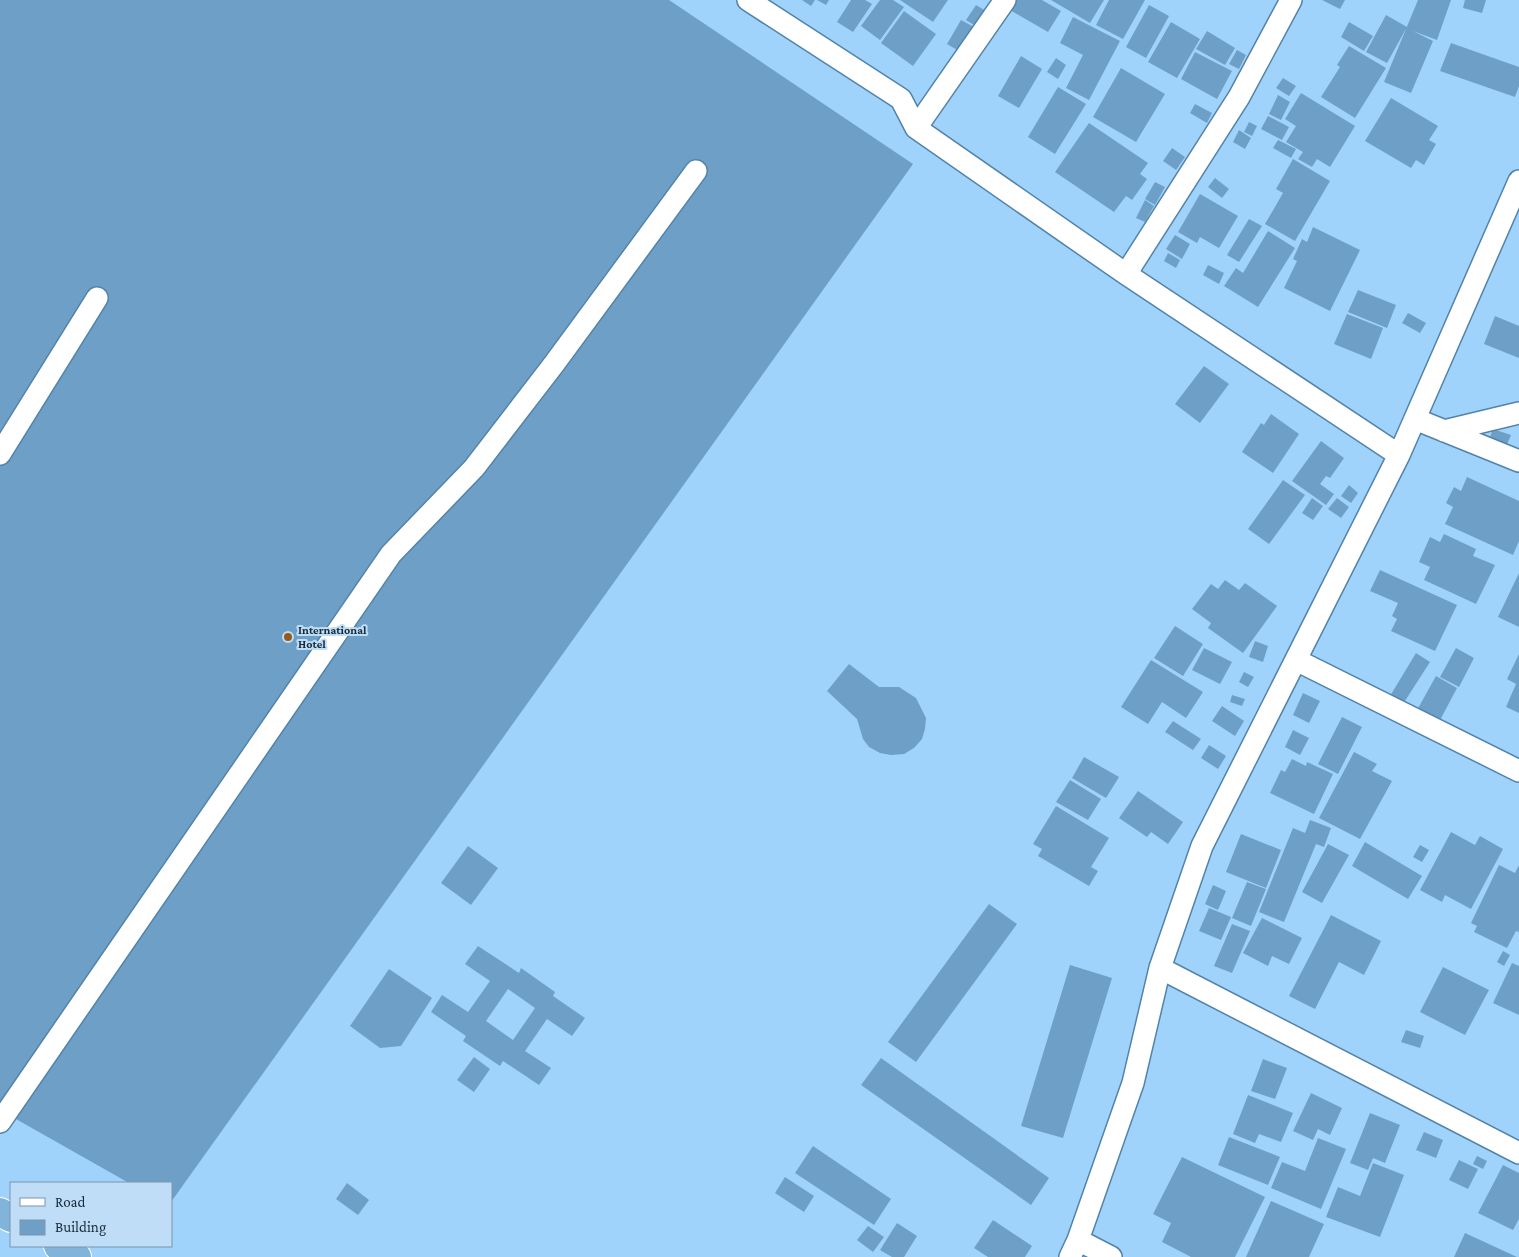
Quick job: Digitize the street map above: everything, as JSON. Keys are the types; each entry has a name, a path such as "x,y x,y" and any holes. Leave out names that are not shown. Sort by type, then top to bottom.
{"highway":[{"path":"60,1247 77,1257"}],"street":[{"path":"748,0 901,99 916,128 1126,274 1399,455"},
{"path":"916,128 1005,0"},
{"path":"1126,274 1239,97 1291,0"},
{"path":"0,1122 391,554 474,468 554,364 696,171"},
{"path":"1111,1257 1074,1249 1133,1083 1160,968 1202,846 1399,455 1519,181"},
{"path":"0,454 97,298"},
{"path":"1444,431 1519,413"},
{"path":"1415,419 1519,461"},
{"path":"1296,660 1519,771"},
{"path":"1160,968 1519,1153"}],"building":[{"name":"International Hotel","path":"0,0 669,0 913,164 172,1201 172,1182 127,1182 0,1110"},
{"path":"802,0 815,0 811,6"},
{"path":"817,0 829,0 826,5"},
{"path":"851,0 865,0 872,4 853,32 837,22"},
{"path":"880,0 893,0 904,7 880,40 861,26"},
{"path":"900,0 948,0 933,22"},
{"path":"1016,0 1042,0 1061,11 1048,32 1010,10"},
{"path":"1051,0 1104,0 1090,23"},
{"path":"1109,0 1145,0 1123,39 1096,25"},
{"path":"1322,0 1345,0 1340,9"},
{"path":"1418,0 1451,0 1437,40 1413,31 1433,41 1411,93 1384,82"},
{"path":"1465,0 1486,0 1482,13 1463,8"},
{"path":"976,5 986,11 977,27 966,20"},
{"path":"1149,5 1169,16 1146,58 1126,47"},
{"path":"904,11 936,34 913,66 881,43"},
{"path":"1386,15 1407,27 1387,63 1366,52"},
{"path":"1073,17 1120,41 1089,100 1066,88 1083,55 1060,43"},
{"path":"961,20 974,27 959,51 947,44"},
{"path":"1171,22 1200,39 1177,78 1148,62"},
{"path":"1349,22 1373,36 1364,51 1341,37"},
{"path":"1207,31 1235,48 1225,65 1196,49"},
{"path":"1451,43 1519,67 1519,86 1515,97 1440,71"},
{"path":"1349,46 1386,68 1355,118 1321,97 1340,67 1337,65"},
{"path":"1237,50 1246,55 1239,69 1229,64"},
{"path":"1195,52 1232,71 1217,99 1181,79"},
{"path":"1021,56 1042,69 1019,108 998,96"},
{"path":"1056,58 1066,65 1058,79 1047,72"},
{"path":"1121,68 1165,94 1136,142 1093,117"},
{"path":"1283,78 1296,86 1289,96 1276,88"},
{"path":"1058,87 1086,104 1055,154 1028,137"},
{"path":"1301,93 1355,126 1330,167 1317,159 1312,167 1298,159 1303,152 1286,142 1296,126 1285,119"},
{"path":"1278,95 1290,102 1281,120 1269,114"},
{"path":"1391,98 1438,126 1429,140 1436,144 1424,165 1416,160 1411,168 1365,141"},
{"path":"1195,104 1212,113 1207,123 1190,113"},
{"path":"1268,116 1289,127 1282,140 1261,129"},
{"path":"1249,122 1257,126 1252,136 1244,132"},
{"path":"1089,123 1148,163 1140,174 1147,179 1132,200 1126,196 1114,212 1055,172"},
{"path":"1239,130 1251,138 1245,149 1233,142"},
{"path":"1278,140 1296,149 1291,158 1273,148"},
{"path":"1172,148 1185,157 1176,170 1163,161"},
{"path":"1293,159 1330,181 1295,241 1265,224 1283,193 1276,189"},
{"path":"1215,178 1229,189 1222,198 1208,187"},
{"path":"1155,182 1165,187 1155,205 1145,199"},
{"path":"1200,194 1238,216 1219,248 1200,237 1197,243 1178,232"},
{"path":"1145,200 1154,206 1145,222 1136,218"},
{"path":"1249,219 1262,226 1239,262 1227,255"},
{"path":"1313,227 1360,250 1330,311 1284,288 1297,261 1293,259 1302,239 1307,242"},
{"path":"1268,231 1295,248 1258,307 1224,286 1236,268 1243,273"},
{"path":"1175,235 1190,244 1182,259 1166,249"},
{"path":"1168,253 1180,260 1176,268 1164,261"},
{"path":"1208,265 1224,273 1219,284 1203,275"},
{"path":"1358,290 1396,305 1387,328 1348,312"},
{"path":"1408,313 1426,323 1420,333 1402,323"},
{"path":"1347,314 1383,328 1371,359 1334,344"},
{"path":"1495,316 1519,326 1519,358 1484,344"},
{"path":"1204,366 1229,384 1200,423 1175,404"},
{"path":"1271,414 1299,434 1273,473 1242,452 1261,423 1264,425"},
{"path":"1493,429 1511,435 1506,447 1489,440"},
{"path":"1321,441 1344,458 1330,478 1326,476 1320,484 1334,494 1326,505 1292,481"},
{"path":"1467,477 1519,501 1519,541 1513,555 1445,524 1453,507 1446,503 1454,487 1461,491"},
{"path":"1283,480 1305,495 1269,544 1248,529"},
{"path":"1349,485 1358,493 1351,503 1341,496"},
{"path":"1312,498 1323,506 1313,520 1302,513"},
{"path":"1337,498 1349,507 1341,518 1328,509"},
{"path":"1444,534 1476,549 1473,556 1495,565 1476,604 1424,580 1430,567 1419,562 1430,537 1440,542"},
{"path":"1380,570 1457,605 1435,651 1391,631 1397,619 1392,616 1398,603 1370,591"},
{"path":"1519,573 1519,627 1498,617"},
{"path":"1225,580 1239,590 1245,583 1277,606 1243,653 1208,628 1211,623 1192,609 1211,584 1218,589"},
{"path":"1175,626 1203,644 1183,676 1154,658"},
{"path":"1255,641 1268,646 1263,662 1249,657"},
{"path":"1204,648 1232,662 1220,684 1192,670"},
{"path":"1456,648 1474,658 1459,687 1440,677"},
{"path":"1416,653 1430,662 1403,704 1390,696"},
{"path":"1519,654 1519,713 1506,707 1516,684 1507,679"},
{"path":"1151,660 1203,692 1186,718 1162,702 1148,724 1121,707"},
{"path":"849,664 879,687 899,687 916,698 926,718 922,739 914,748 904,754 891,755 880,753 869,747 863,739 857,719 827,691"},
{"path":"1244,672 1254,677 1248,687 1239,682"},
{"path":"1436,676 1457,688 1438,724 1416,712"},
{"path":"1303,693 1320,701 1309,723 1293,715"},
{"path":"1232,695 1245,699 1242,706 1230,702"},
{"path":"1222,706 1244,721 1235,736 1212,721"},
{"path":"1342,717 1362,727 1338,774 1318,764"},
{"path":"1173,721 1201,739 1193,750 1165,732"},
{"path":"1293,730 1309,738 1300,755 1285,747"},
{"path":"1209,745 1226,756 1218,769 1201,758"},
{"path":"1354,752 1377,764 1372,771 1392,781 1360,839 1319,818"},
{"path":"1084,757 1119,777 1106,798 1072,778"},
{"path":"1292,759 1306,766 1307,762 1333,774 1314,814 1270,793 1281,770 1285,772"},
{"path":"1070,780 1101,799 1088,820 1056,802"},
{"path":"1138,791 1183,822 1168,844 1151,832 1147,837 1119,818"},
{"path":"1056,806 1109,838 1091,867 1098,871 1089,886 1038,856 1042,849 1033,844"},
{"path":"1310,820 1331,828 1324,847 1316,844 1284,922 1259,912 1293,828 1305,833"},
{"path":"1451,832 1475,845 1480,836 1503,849 1471,909 1445,895 1442,902 1420,890"},
{"path":"1241,834 1281,850 1266,888 1226,872"},
{"path":"1365,842 1422,876 1408,899 1352,866"},
{"path":"1328,844 1349,855 1322,903 1302,892"},
{"path":"1420,845 1429,850 1422,862 1413,857"},
{"path":"468,846 498,868 471,905 441,883"},
{"path":"1499,865 1515,873 1519,865 1519,932 1516,931 1507,948 1474,932 1477,926 1471,923"},
{"path":"1247,882 1266,889 1251,926 1232,918"},
{"path":"1213,885 1226,891 1218,910 1205,904"},
{"path":"989,904 1017,924 916,1062 888,1042"},
{"path":"1209,908 1231,917 1221,940 1199,931"},
{"path":"1331,915 1381,941 1364,975 1339,962 1315,1009 1289,996"},
{"path":"1262,918 1302,938 1289,964 1272,956 1268,966 1243,953"},
{"path":"1232,924 1250,931 1232,973 1214,966"},
{"path":"478,946 519,973 521,968 555,992 553,996 585,1018 572,1036 547,1019 525,1051 551,1068 539,1085 503,1061 500,1066 463,1041 466,1036 431,1012 442,995 468,1012 490,981 465,964","holes":["508,989 535,1008 513,1040 486,1021"]},
{"path":"1503,951 1510,955 1504,966 1497,962"},
{"path":"1512,963 1519,966 1519,1015 1493,1003"},
{"path":"1070,965 1112,978 1063,1138 1021,1126"},
{"path":"1443,967 1489,990 1465,1035 1420,1012"},
{"path":"389,969 432,998 401,1046 380,1048 350,1026"},
{"path":"1406,1030 1424,1036 1420,1048 1401,1042"},
{"path":"474,1057 490,1069 474,1092 457,1080"},
{"path":"881,1058 1049,1178 1031,1205 861,1085"},
{"path":"1263,1059 1287,1068 1275,1099 1251,1091"},
{"path":"1311,1093 1342,1108 1330,1135 1318,1129 1313,1140 1293,1131"},
{"path":"1248,1095 1293,1113 1281,1142 1259,1134 1255,1143 1233,1134"},
{"path":"1370,1113 1400,1125 1385,1163 1373,1158 1368,1170 1350,1163"},
{"path":"1424,1132 1443,1140 1436,1158 1416,1150"},
{"path":"1229,1137 1280,1157 1268,1185 1218,1165"},
{"path":"1318,1138 1346,1149 1321,1209 1271,1188 1282,1162 1305,1171"},
{"path":"813,1146 891,1199 874,1225 795,1173"},
{"path":"1477,1156 1487,1161 1483,1169 1473,1164"},
{"path":"1182,1157 1265,1197 1235,1257 1191,1257 1162,1242 1171,1223 1153,1214"},
{"path":"1459,1160 1478,1169 1468,1189 1449,1180"},
{"path":"1373,1163 1404,1175 1380,1237 1326,1217 1338,1187 1360,1196"},
{"path":"1503,1165 1519,1173 1519,1219 1513,1230 1478,1213"},
{"path":"785,1177 814,1196 804,1212 775,1193"},
{"path":"347,1183 369,1200 358,1215 336,1199"},
{"path":"1271,1201 1324,1224 1309,1257 1246,1257"},
{"path":"993,1220 1032,1246 1025,1257 988,1257 974,1248"},
{"path":"897,1223 917,1236 904,1257 892,1257 880,1250"},
{"path":"868,1226 884,1237 873,1252 857,1240"},
{"path":"1465,1233 1517,1257 1454,1257"}],"place":[{"name":"International Hotel","path":"288,637"}]}
